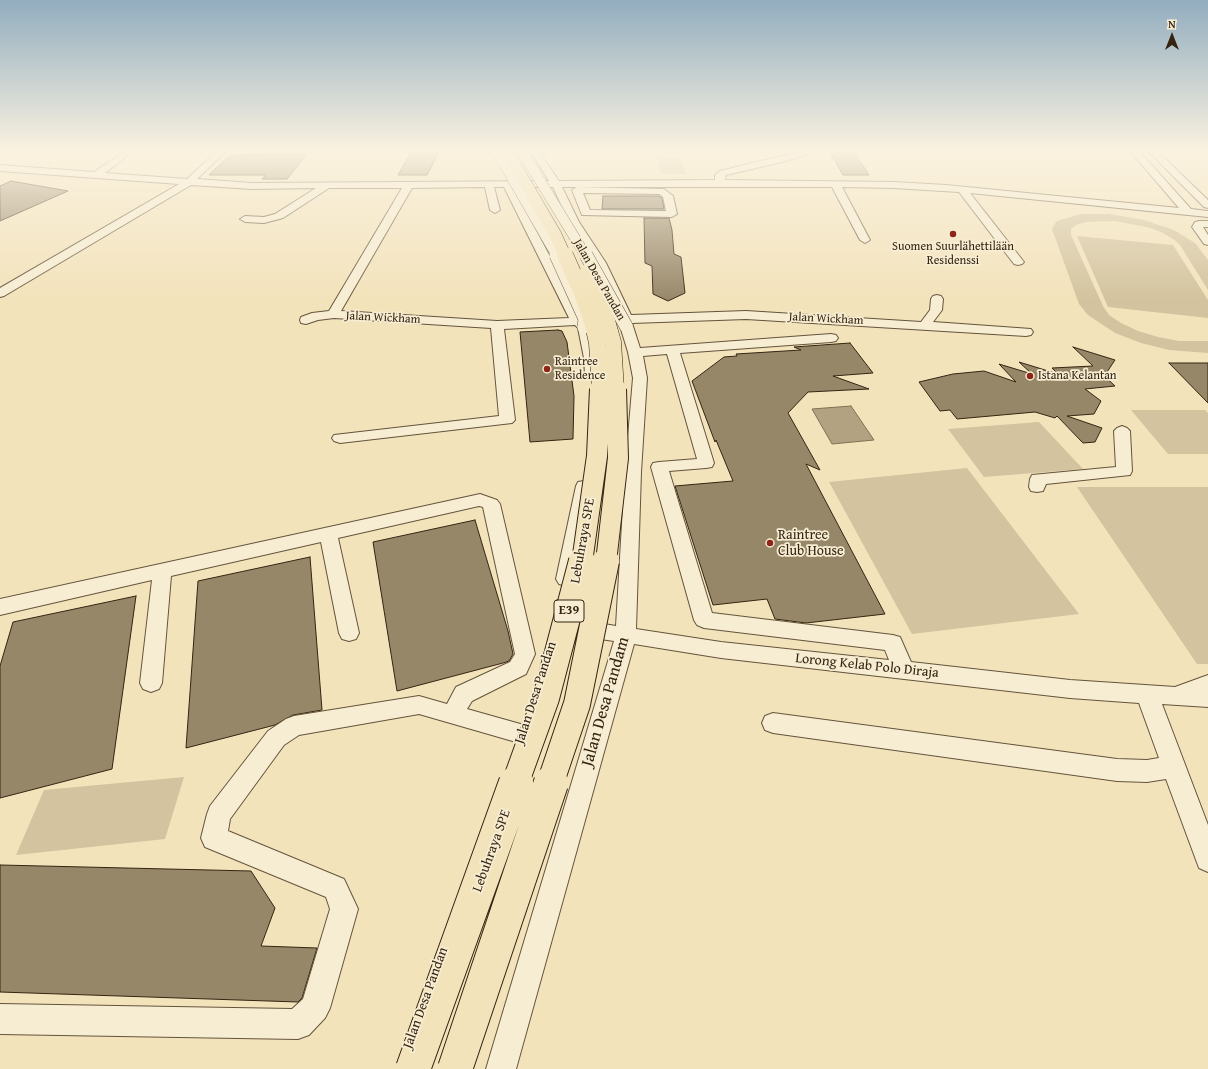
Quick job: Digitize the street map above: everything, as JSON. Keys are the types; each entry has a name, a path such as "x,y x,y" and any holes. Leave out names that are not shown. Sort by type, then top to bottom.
{"highway":[{"name":"Lebuhraya SPE","path":"414,1069 546,698 584,555 597,456 600,383 597,343 593,325 582,293 555,234 538,202"},
{"name":"Lebuhraya SPE","path":"455,1069 577,704 607,557 618,458 612,342 601,300 589,274 566,232 545,202"}],"street":[{"path":"0,293 155,202"},
{"path":"245,219 264,220 279,216 302,202"},
{"name":"Jalan Wickham","path":"396,202 335,311 335,314 497,325 582,324"},
{"path":"494,202 496,210"},
{"path":"516,202 575,316 582,324"},
{"name":"Jalan Desa Pandan","path":"400,1069 536,698 558,624 588,464 593,394 591,358 582,324 585,319 533,202"},
{"name":"Jalan Desa Pandan","path":"547,202 585,254 626,323"},
{"path":"564,202 574,222 600,263 626,323"},
{"path":"582,202 586,213 672,214 669,202"},
{"path":"845,202 865,240"},
{"path":"971,202 1018,262"},
{"path":"1080,202 1208,215"},
{"path":"1179,202 1188,212"},
{"path":"1141,208 1174,219 1186,220 1208,215"},
{"path":"1208,224 1200,224 1197,227 1208,242"},
{"path":"925,325 936,310 937,299"},
{"path":"306,320 316,316 335,314"},
{"path":"761,316 772,342"},
{"name":"Jalan Wickham","path":"626,323 761,316 1026,332"},
{"name":"Jalan Desa Pandam","path":"501,1069 626,635 633,472 640,378 635,352 626,323"},
{"path":"340,438 507,420 497,325"},
{"path":"635,352 831,338"},
{"path":"672,349 706,463 659,467 704,620 893,643 903,670"},
{"path":"1036,487 1038,479 1124,471 1122,431"},
{"path":"0,607 480,500 491,504 525,654 518,668 464,694 452,715"},
{"path":"328,534 349,633"},
{"path":"151,683 162,571"},
{"name":"Lorong Kelab Polo Diraja","path":"558,624 720,650 1070,689 1208,698"},
{"name":"Lorong Kelab Polo Diraja","path":"1178,695 1208,684"},
{"path":"1148,694 1208,859"},
{"path":"0,1019 298,1024 314,1008 344,909 335,888 214,838 219,814 276,738 294,726 419,705 523,734"},
{"path":"773,723 1117,770 1147,771 1174,767"}],"shaded area":[{"path":"1081,214 1110,214 1144,220 1174,230 1195,243 1208,260 1208,290 1180,245 1161,232 1147,227 1114,221 1086,222 1076,225 1071,229 1071,235 1103,306 1109,315 1121,323 1138,331 1158,337 1179,341 1208,341 1208,353 1169,350 1141,343 1115,333 1088,315 1079,304 1052,229 1056,222"},
{"path":"1077,236 1173,245 1208,300 1208,318 1108,307"},
{"path":"851,406 874,440 832,444 812,409"},
{"path":"1131,410 1205,410 1208,413 1208,454 1168,454"},
{"path":"1039,422 1083,469 984,477 948,429"},
{"path":"967,468 1079,614 912,634 829,482"},
{"path":"1077,487 1208,487 1208,664 1197,664"},
{"path":"184,777 165,839 16,855 44,790"}],"building":[{"path":"0,202 43,202 0,221"},
{"path":"603,202 663,202 664,209 602,209"},
{"path":"644,218 669,218 672,230 674,254 681,257 685,293 668,301 653,294 652,266 645,263"},
{"name":"Raintree Residence","path":"562,331 567,342 574,396 573,439 530,442 520,332"},
{"path":"850,343 873,373 833,376 869,389 808,392 788,413 820,470 806,464 885,614 806,623 775,619 767,599 713,605 675,486 733,481 716,440 715,442 692,381 724,357 737,356 736,354 801,350 794,347"},
{"path":"1073,347 1115,360 1107,372 1100,372 1115,386 1085,389 1101,401 1094,414 1067,416 1102,428 1095,442 1083,443 1057,416 1055,418 1035,412 957,419 950,410 940,411 919,382 953,374 984,371 1016,382 999,364 1032,374 1019,362 1058,374 1052,368 1093,366"},
{"path":"1169,363 1208,363 1208,403"},
{"path":"475,520 508,631 513,654 509,661 503,663 397,691 373,542"},
{"path":"310,557 322,710 293,715 275,725 186,748 198,581"},
{"path":"136,596 112,769 0,798 0,666 13,622"},
{"path":"0,865 251,871 275,908 261,946 317,948 302,998 298,1002 0,992"}],"place":[{"name":"Suomen Suurlähettilään Residenssi","path":"953,234"},
{"name":"Raintree Residence","path":"547,369"},
{"name":"Istana Kelantan","path":"1030,376"},
{"name":"Raintree Club House","path":"770,543"}]}
